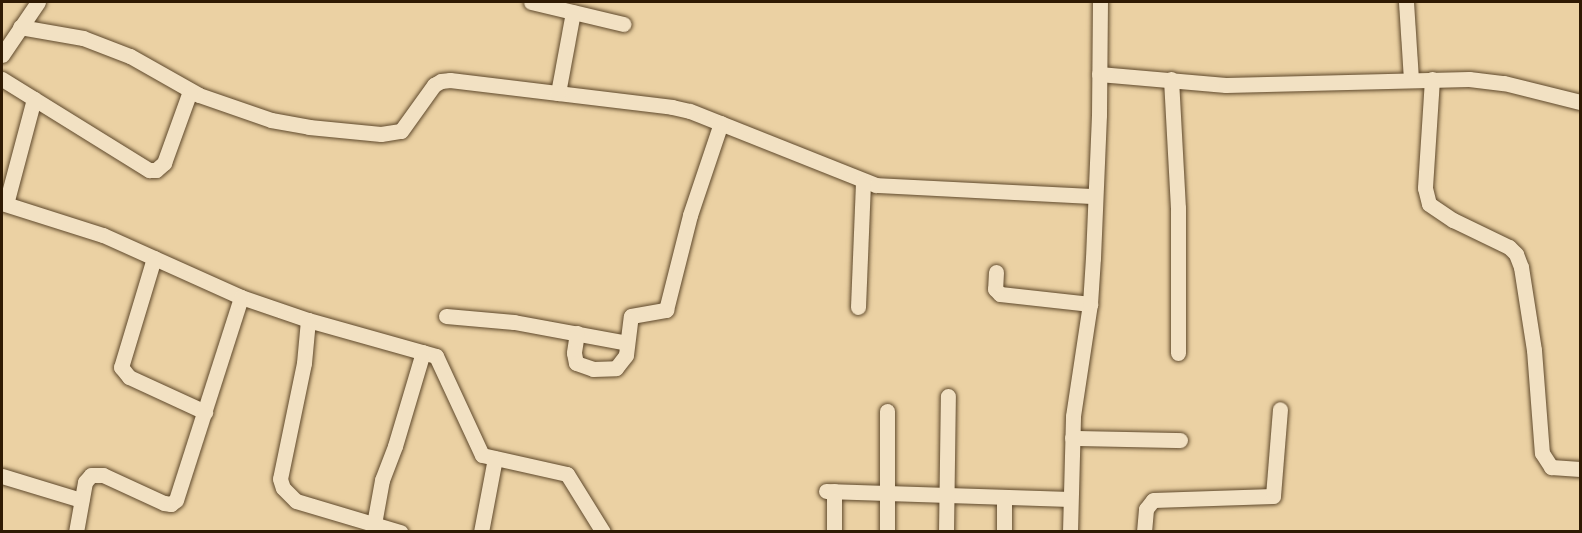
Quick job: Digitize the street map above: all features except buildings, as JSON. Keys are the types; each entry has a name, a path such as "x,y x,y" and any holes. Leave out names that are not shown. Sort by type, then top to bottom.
{"street":[{"path":"2,55 39,2"},
{"path":"531,2 582,9 623,24"},
{"path":"1070,531 1072,438 1077,385 1090,304 1100,2"},
{"path":"1406,2 1411,79"},
{"path":"558,93 582,9"},
{"path":"20,27 83,38 116,50 190,91 271,120 309,127 381,134 401,131 427,94 442,80 672,107 721,123 863,181 888,187 1094,196"},
{"path":"1099,74 1226,85 1411,79 1488,81 1581,102"},
{"path":"2,79 149,170 156,170 164,163 190,91"},
{"path":"1171,79 1178,208 1178,353"},
{"path":"1432,79 1425,188 1429,204 1454,220 1509,247 1516,254 1521,267 1531,328 1542,453 1551,467 1581,469"},
{"path":"34,99 4,204 103,235 241,297 308,320 436,356 482,455 567,474 603,531"},
{"path":"577,333 574,359 579,365 603,369 618,366 626,355 631,316 663,312 668,307 690,215 721,123"},
{"path":"858,307 863,181"},
{"path":"154,258 121,367 129,377 205,412"},
{"path":"996,272 995,290 1000,294 1090,304"},
{"path":"76,531 87,477 96,474 103,475 164,503 171,504 176,500 241,297"},
{"path":"447,316 514,322 627,343"},
{"path":"308,320 303,363 280,479 283,488 296,501 349,524 374,524 400,531"},
{"path":"374,524 382,480 395,446 423,352"},
{"path":"946,531 948,396"},
{"path":"1144,531 1146,509 1153,500 1273,496 1280,409"},
{"path":"887,411 887,531"},
{"path":"1072,438 1180,440"},
{"path":"481,531 495,458"},
{"path":"2,476 81,500"},
{"path":"834,531 830,491 1070,499"},
{"path":"1004,497 1004,531"}]}
